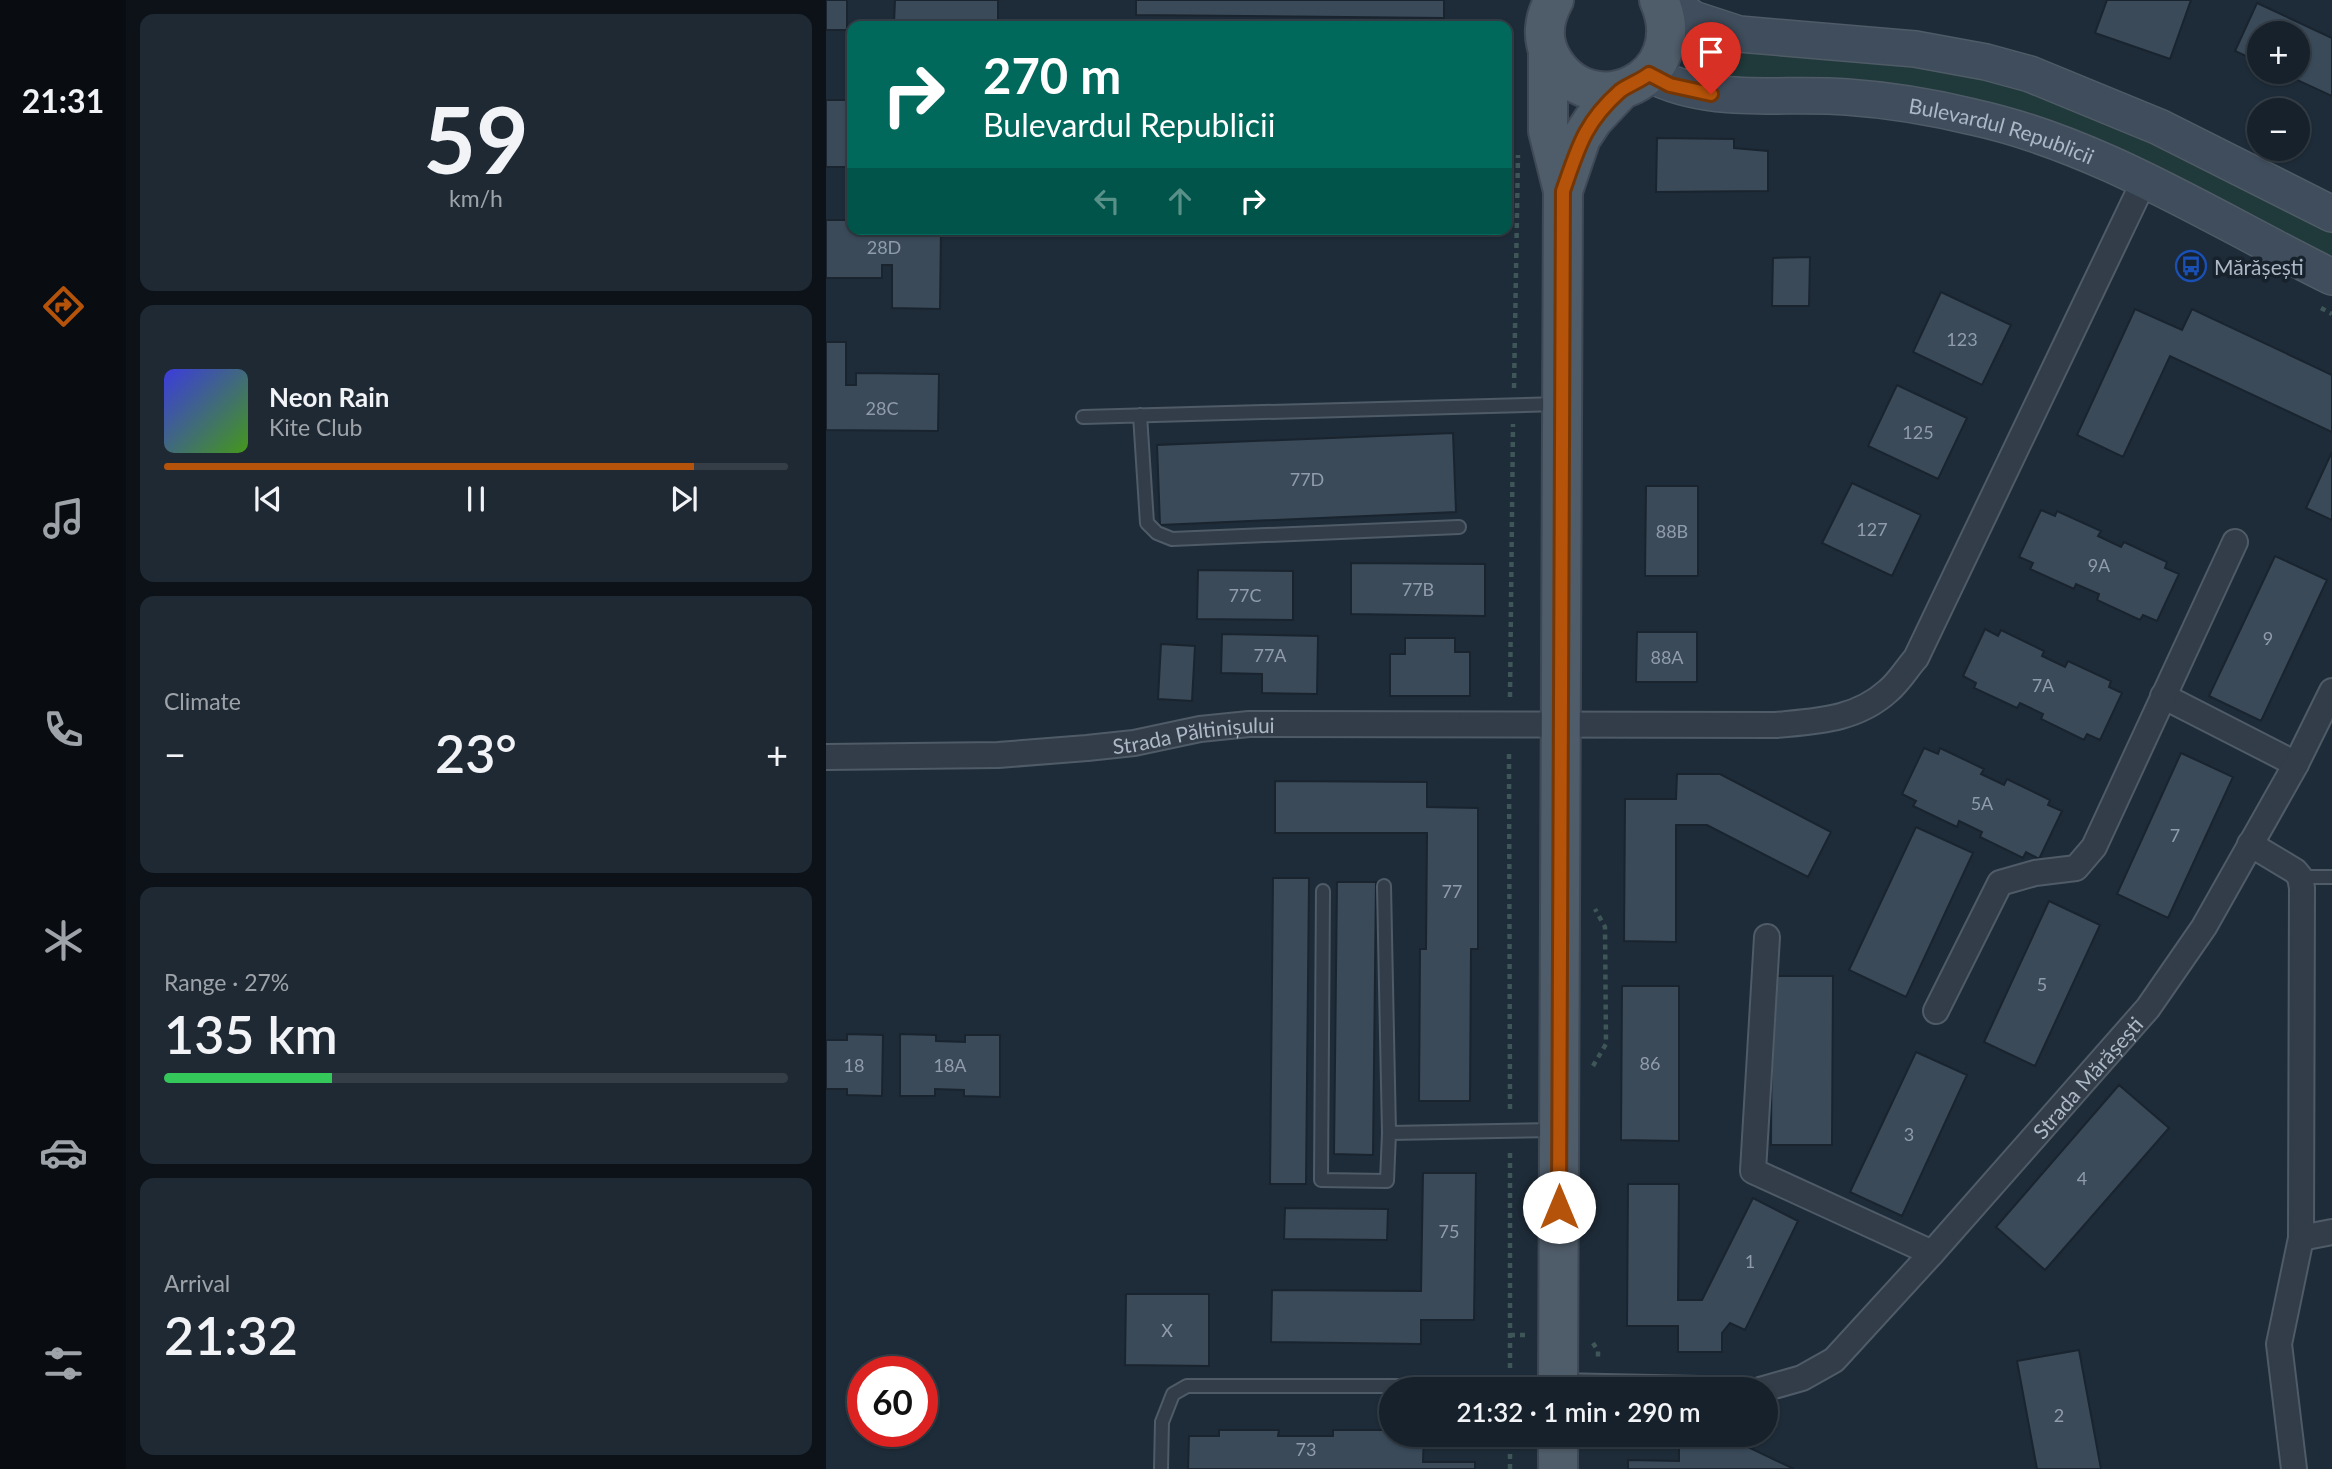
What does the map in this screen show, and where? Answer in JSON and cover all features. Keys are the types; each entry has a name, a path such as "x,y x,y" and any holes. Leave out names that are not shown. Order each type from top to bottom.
{"main road":[{"path":"1563,191 1581,138 1593,120 1658,62 1665,47 1667,31 1659,0"},
{"path":"1550,3 1545,27 1548,51 1548,131 1563,191 1558,1377"},
{"path":"1548,51 1557,67 1570,80 1587,89 1604,92 1636,82"},
{"path":"1558,1447 1558,1469"}],"street":[{"path":"1667,0 1693,19 1739,34 1915,49 1986,62 2030,74 2159,127 2332,214"},
{"name":"Bulevardul Republicii","path":"1636,82 1670,85 1711,94 1847,97 1913,104 2030,131 2083,150 2144,181 2326,292"},
{"name":"Strada Păltinișului","path":"826,757 998,755 1133,743 1199,729 1249,724 1776,725 1834,719 1859,711 1889,691 1916,657 2144,181"},
{"path":"1936,1011 2000,883 2035,873 2076,868 2094,847 2235,542"},
{"name":"Strada Mărășești","path":"1778,1384 1802,1377 1834,1360 2148,1008 2204,927 2296,764 2332,691"},
{"path":"2163,696 2296,764"},
{"path":"2250,844 2295,871 2300,877 2302,888 2301,1238 2279,1344 2294,1469"},
{"path":"1767,937 1753,1171 1932,1253"},
{"path":"2301,1238 2332,1232"}],"lane":[{"path":"1083,416 1562,404"},
{"path":"1140,415 1147,523 1157,533 1172,539 1459,527"},
{"path":"2300,877 2332,877"},
{"path":"1323,891 1321,1180 1387,1181 1389,1133 1384,886"},
{"path":"1389,1133 1559,1129"},
{"path":"1161,1469 1162,1422 1172,1394 1187,1386 1379,1387"}],"path":[{"path":"1510,697 1518,144"},
{"path":"2326,292 2332,314"},
{"path":"1509,754 1510,1361"},
{"path":"1510,1447 1510,1469"}],"green space":[{"path":"1692,47 1870,54 2056,93 2332,228 2332,262 2004,109 1949,93 1868,84 1716,81 1693,74 1688,61"}],"building":[{"path":"826,0 847,0 847,30 826,30"},
{"path":"895,0 998,0 998,21 894,21"},
{"path":"1136,0 1444,0 1444,18 1136,15"},
{"path":"2107,0 2191,0 2170,59 2095,33"},
{"path":"2257,3 2296,21 2249,21"},
{"path":"2247,25 2247,56 2235,51"},
{"path":"2310,28 2332,38 2332,96 2306,84 2310,84"},
{"path":"826,100 847,100 847,167 826,167"},
{"path":"1657,138 1734,139 1734,148 1768,151 1768,191 1656,192"},
{"path":"826,220 847,220 847,235 941,235 940,309 892,308 892,265 882,265 882,278 826,278"},
{"path":"1810,257 1809,306 1772,306 1773,258"},
{"path":"1941,292 2011,325 1982,385 1913,352"},
{"path":"2135,309 2182,330 2192,309 2332,375 2332,432 2170,356 2123,457 2077,435"},
{"path":"826,342 846,342 846,385 856,385 856,373 939,374 938,431 826,430"},
{"path":"1897,385 1967,418 1938,479 1868,446"},
{"path":"1453,433 1456,512 1160,525 1157,445"},
{"path":"2332,452 2332,520 2306,508"},
{"path":"1852,483 1921,515 1892,576 1822,543"},
{"path":"1646,486 1698,486 1698,576 1645,576"},
{"path":"2041,510 2055,516 2057,511 2101,531 2098,536 2121,547 2124,542 2167,562 2165,568 2179,574 2157,621 2143,615 2140,620 2097,600 2099,594 2076,584 2074,589 2030,569 2033,563 2019,557"},
{"path":"2275,556 2327,580 2261,721 2209,696"},
{"path":"1351,563 1485,564 1485,616 1351,614"},
{"path":"1198,570 1293,571 1293,620 1197,619"},
{"path":"1985,629 1998,636 2001,630 2044,651 2042,656 2065,667 2068,661 2111,681 2109,687 2122,693 2100,740 2087,734 2084,740 2041,719 2043,714 2020,703 2017,708 1974,688 1976,683 1963,676"},
{"path":"1637,632 1697,632 1697,682 1636,682"},
{"path":"1222,634 1318,636 1317,694 1262,693 1262,674 1221,673"},
{"path":"1405,638 1455,638 1455,652 1470,652 1470,696 1390,696 1390,654 1405,654"},
{"path":"1161,644 1195,646 1192,701 1158,699"},
{"path":"1924,748 1938,754 1940,748 1984,769 1981,774 2004,785 2007,779 2050,800 2048,805 2062,811 2039,859 2026,852 2023,858 1980,837 1982,832 1959,821 1957,827 1913,806 1916,801 1902,794"},
{"path":"2181,753 2233,777 2168,918 2117,894"},
{"path":"1677,774 1720,774 1831,832 1808,877 1707,825 1676,825 1676,942 1624,941 1625,799 1676,799"},
{"path":"1275,781 1427,782 1427,807 1478,808 1478,949 1471,949 1470,1101 1419,1101 1420,949 1426,949 1427,833 1275,833"},
{"path":"1916,827 1973,853 1906,997 1849,970"},
{"path":"1273,878 1309,878 1306,1184 1270,1184"},
{"path":"1337,882 1376,882 1373,1155 1334,1154"},
{"path":"2049,901 2100,925 2035,1066 1984,1042"},
{"path":"1772,976 1833,976 1832,1145 1771,1145"},
{"path":"1622,986 1679,986 1679,1141 1621,1140"},
{"path":"847,1034 883,1035 882,1096 847,1095 847,1089 826,1089 826,1040 847,1040"},
{"path":"900,1034 936,1035 936,1041 965,1042 965,1035 1000,1035 1000,1097 964,1096 964,1090 935,1089 935,1096 900,1096"},
{"path":"1916,1052 1967,1075 1902,1216 1850,1192"},
{"path":"2119,1085 2169,1128 2045,1270 1996,1227"},
{"path":"1423,1173 1476,1173 1474,1320 1421,1320 1421,1344 1271,1342 1272,1290 1421,1291"},
{"path":"1628,1184 1679,1184 1678,1300 1702,1300 1753,1198 1798,1221 1745,1330 1730,1323 1722,1333 1722,1352 1678,1352 1678,1326 1627,1326"},
{"path":"1285,1208 1388,1209 1387,1240 1284,1239"},
{"path":"1126,1294 1209,1294 1209,1366 1125,1365"},
{"path":"2079,1350 2101,1469 2037,1469 2017,1361"},
{"path":"1219,1430 1279,1430 1278,1436 1333,1436 1333,1430 1379,1430 1379,1447 1424,1447 1423,1462 1475,1462 1475,1469 1188,1469 1189,1436 1219,1436"},
{"path":"1679,1447 1748,1447 1794,1469 1628,1469 1628,1460 1679,1461"}],"place":[{"name":"Mărășești","path":"2191,266"}],"route":[{"path":"1559,1207 1563,191 1581,138 1593,120 1622,89 1649,74 1670,85 1711,94"}]}
